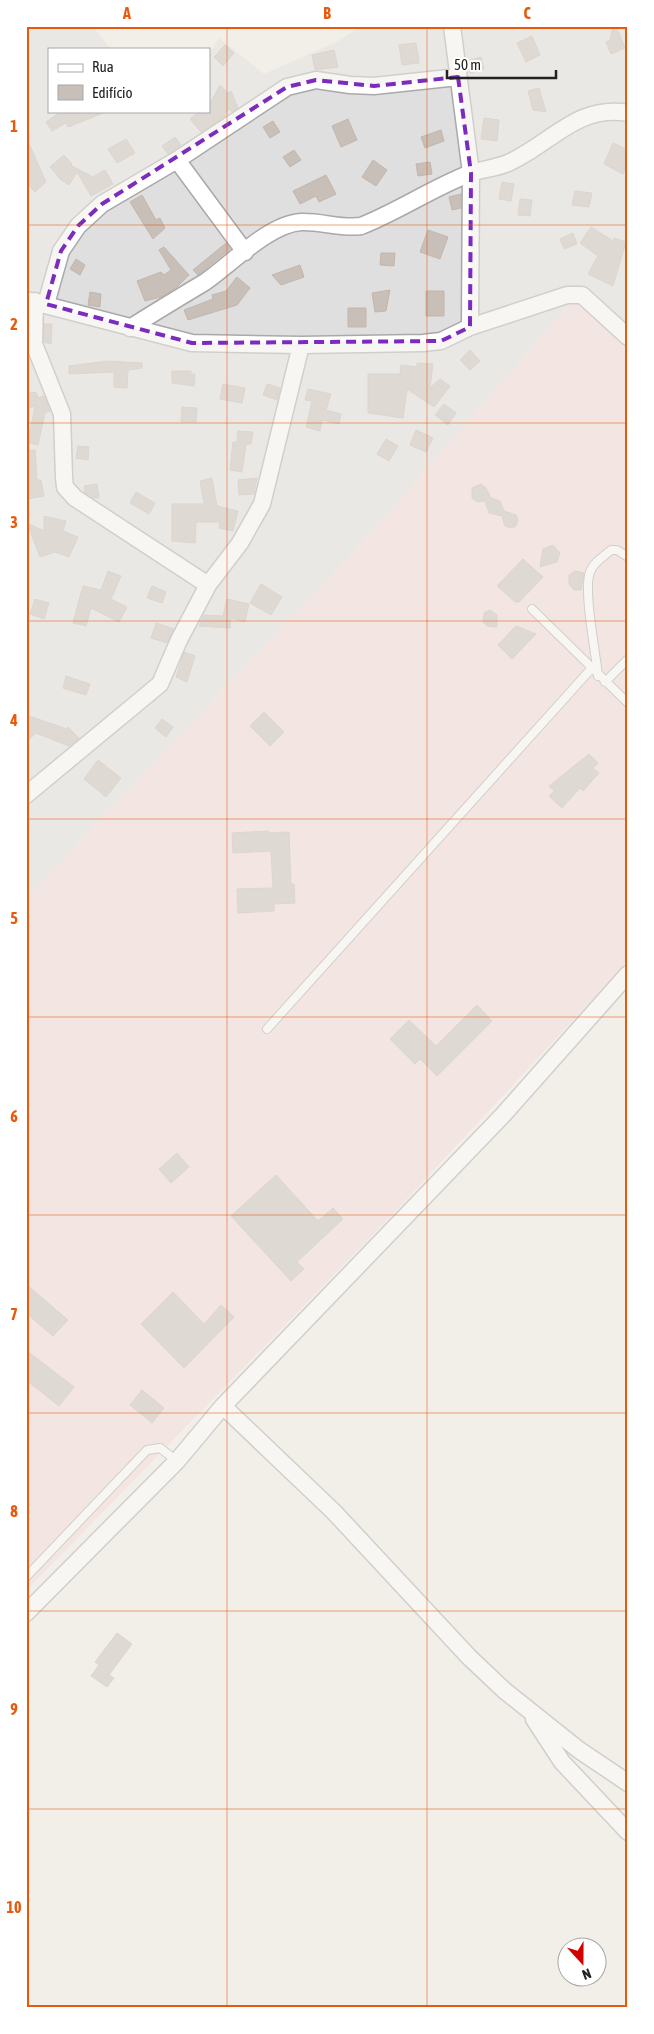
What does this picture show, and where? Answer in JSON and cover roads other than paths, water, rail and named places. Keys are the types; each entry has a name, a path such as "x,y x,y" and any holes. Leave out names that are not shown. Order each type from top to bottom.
{"street":[{"path":"452,26 471,173 470,327"},
{"path":"208,585 75,498 65,487 62,414 34,344 36,301 61,251 78,226 102,204 177,160 287,87 316,80 374,86 458,77"},
{"path":"130,328 205,281 270,234 301,222 350,228 361,226 471,173 506,164 526,154 577,120 595,113 612,110 628,113"},
{"path":"177,160 245,252"},
{"path":"36,301 130,328 192,343 301,345 441,341 470,327 567,294 577,293 582,295 628,337"},
{"path":"26,795 160,684 179,640 208,585 248,531 262,504 301,345"},
{"path":"26,1613 177,1461 223,1406 503,1115 628,974"},
{"path":"223,1406 334,1512 469,1656 531,1712 579,1750 628,1784"},
{"path":"531,1712 548,1743 562,1762 628,1832"}],"lane":[{"path":"598,676 588,591 589,573 592,567 611,550 617,550 628,557"},
{"path":"532,609 598,676 628,703"},
{"path":"605,682 628,659"},
{"path":"267,1028 592,669"},
{"path":"26,1577 147,1450 160,1448 177,1461"}]}
